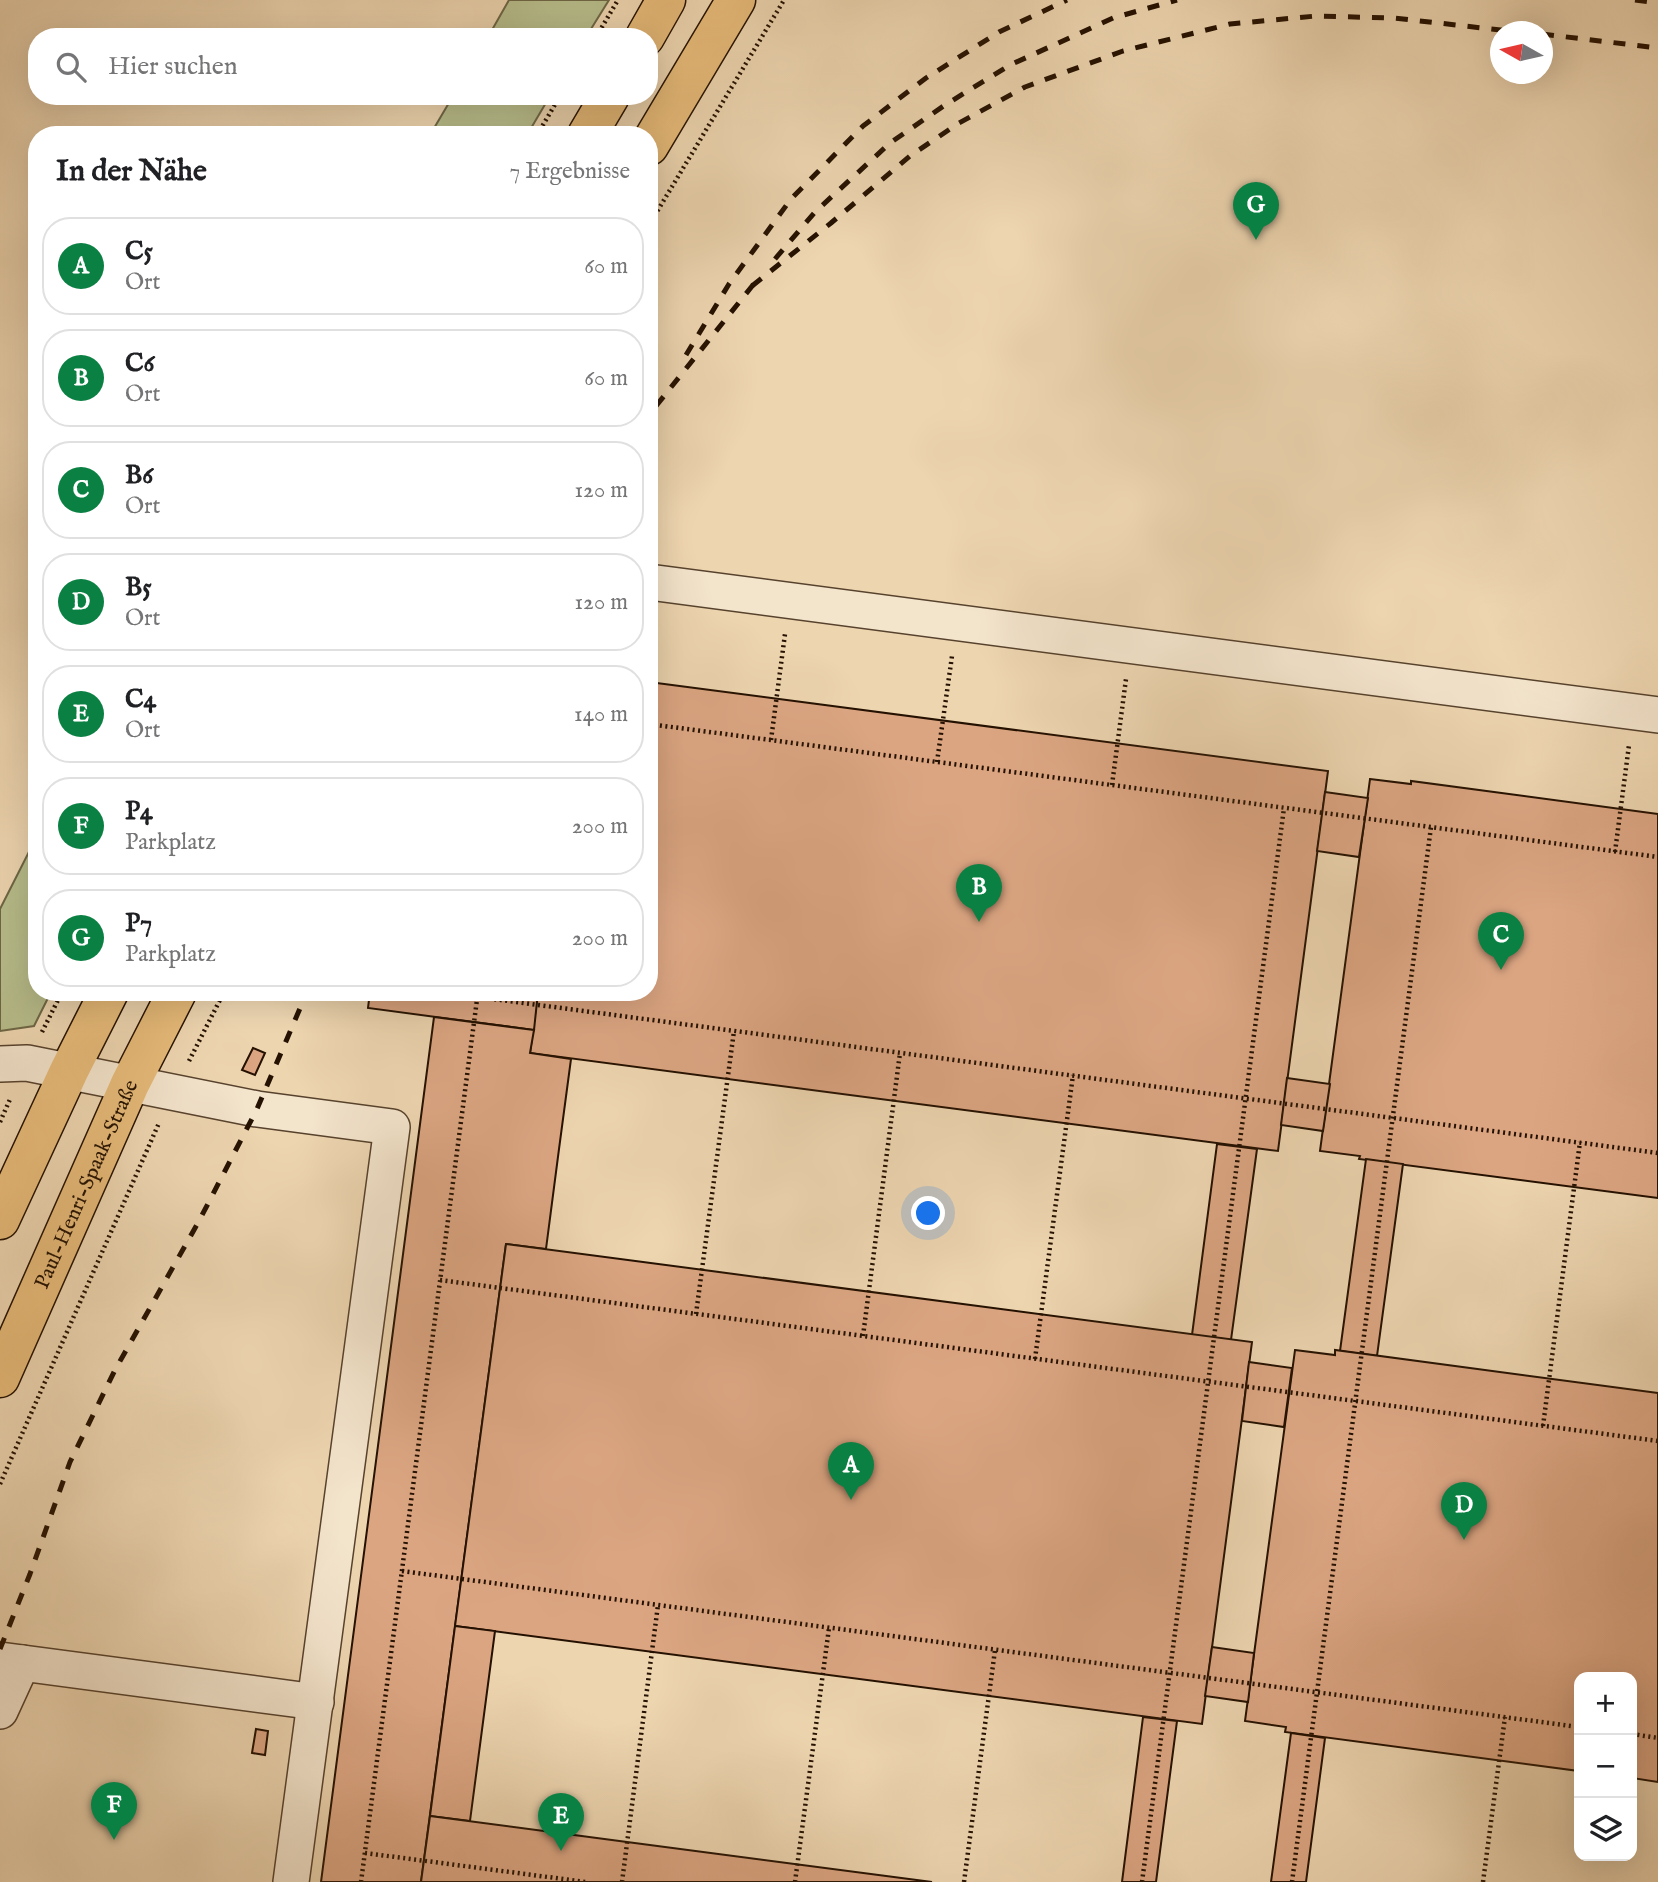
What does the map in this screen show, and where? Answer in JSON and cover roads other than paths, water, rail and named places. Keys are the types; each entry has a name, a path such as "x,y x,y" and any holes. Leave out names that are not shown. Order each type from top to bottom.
{"main road":[{"path":"650,28 666,0"},
{"path":"658,131 736,0"},
{"path":"592,126 605,105"},
{"path":"0,1220 104,1001"},
{"name":"Paul-Henri-Spaak-Straße","path":"0,1378 130,1084 172,1001"}],"lane":[{"path":"658,583 1646,714"},
{"path":"0,1064 27,1063 257,1109 392,1127 291,1882"},
{"path":"0,1711 11,1662 316,1702"}],"railway":[{"path":"686,355 729,284 791,199 863,126 926,78 999,32 1067,0"},
{"path":"775,259 815,212 890,143 945,105 1010,65 1113,18 1177,0"},
{"path":"1635,0 1658,3"},
{"path":"752,286 910,156 959,123 1025,87 1123,51 1230,24 1316,16 1394,18 1490,29"},
{"path":"1553,35 1658,48"},
{"path":"658,404 757,280"},
{"path":"0,1649 70,1462 115,1370 199,1221 257,1109 303,1001"}],"place":[{"name":"P7","path":"1256,240"},
{"name":"C6","path":"979,922"},
{"name":"B6","path":"1501,970"},
{"name":"C5","path":"851,1500"},
{"name":"B5","path":"1464,1540"},
{"name":"P4","path":"114,1840"},
{"name":"C4","path":"561,1851"}]}
